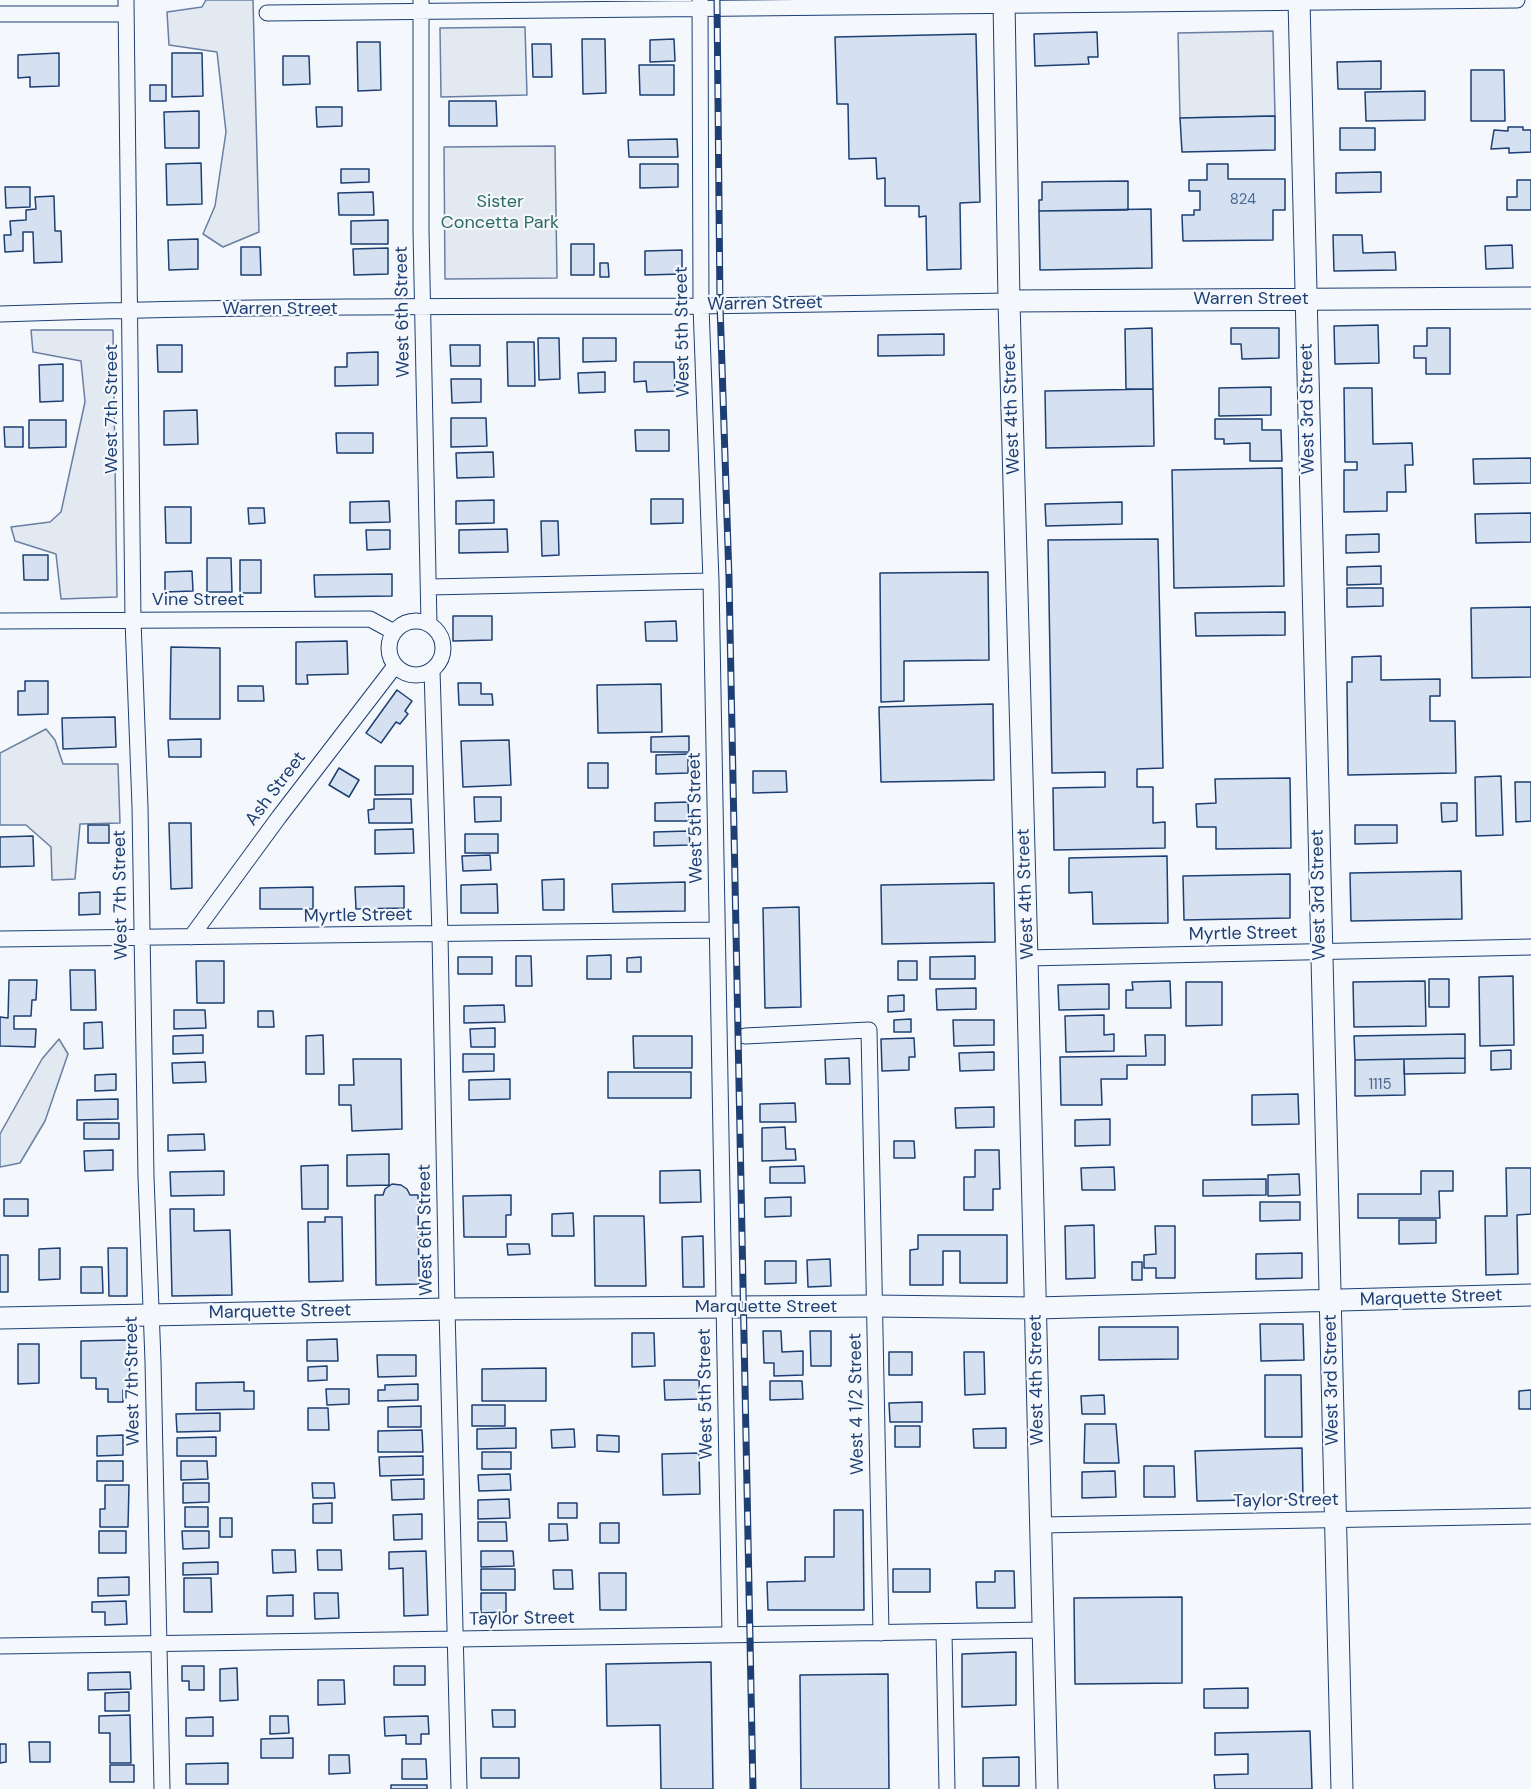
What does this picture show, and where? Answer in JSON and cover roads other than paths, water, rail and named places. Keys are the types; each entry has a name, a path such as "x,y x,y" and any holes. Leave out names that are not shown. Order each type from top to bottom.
{"street":[{"path":"267,13 421,6 1517,0"},
{"name":"West 3rd Street","path":"1299,1 1342,1789"},
{"name":"West 4th Street","path":"1004,3 1009,301 1047,1789"},
{"name":"West 5th Street","path":"700,5 701,306 711,581 730,1635"},
{"name":"West 6th Street","path":"421,6 423,308 429,624"},
{"path":"0,14 126,7"},
{"name":"West 7th Street","path":"126,7 133,620 140,795 146,1177 162,1789"},
{"name":"Warren Street","path":"0,314 131,310 566,305 701,306 1009,301 1531,298"},
{"path":"429,587 711,581"},
{"name":"Vine Street","path":"0,621 370,619 393,632"},
{"path":"417,620 429,624 439,633 443,641 441,659 432,670 420,675 402,672 395,666 388,649 393,632 408,621 417,620"},
{"name":"Ash Street","path":"191,938 279,817 395,666"},
{"name":"West 6th Street","path":"432,670 459,1789"},
{"name":"Myrtle Street","path":"0,939 717,930"},
{"name":"Myrtle Street","path":"1027,958 1531,947"},
{"name":"West 4 1/2 Street","path":"745,1036 869,1030 881,1633"},
{"name":"Marquette Street","path":"0,1318 447,1309 874,1306 1036,1308 1531,1296"},
{"name":"Taylor Street","path":"1041,1525 1531,1516"},
{"name":"Taylor Street","path":"0,1646 1044,1630"},
{"path":"945,1632 947,1789"}],"railway":[{"path":"717,0 720,305 729,578 753,1789"}],"park label":[{"name":"Sister Concetta Park","path":"500,212"}]}
